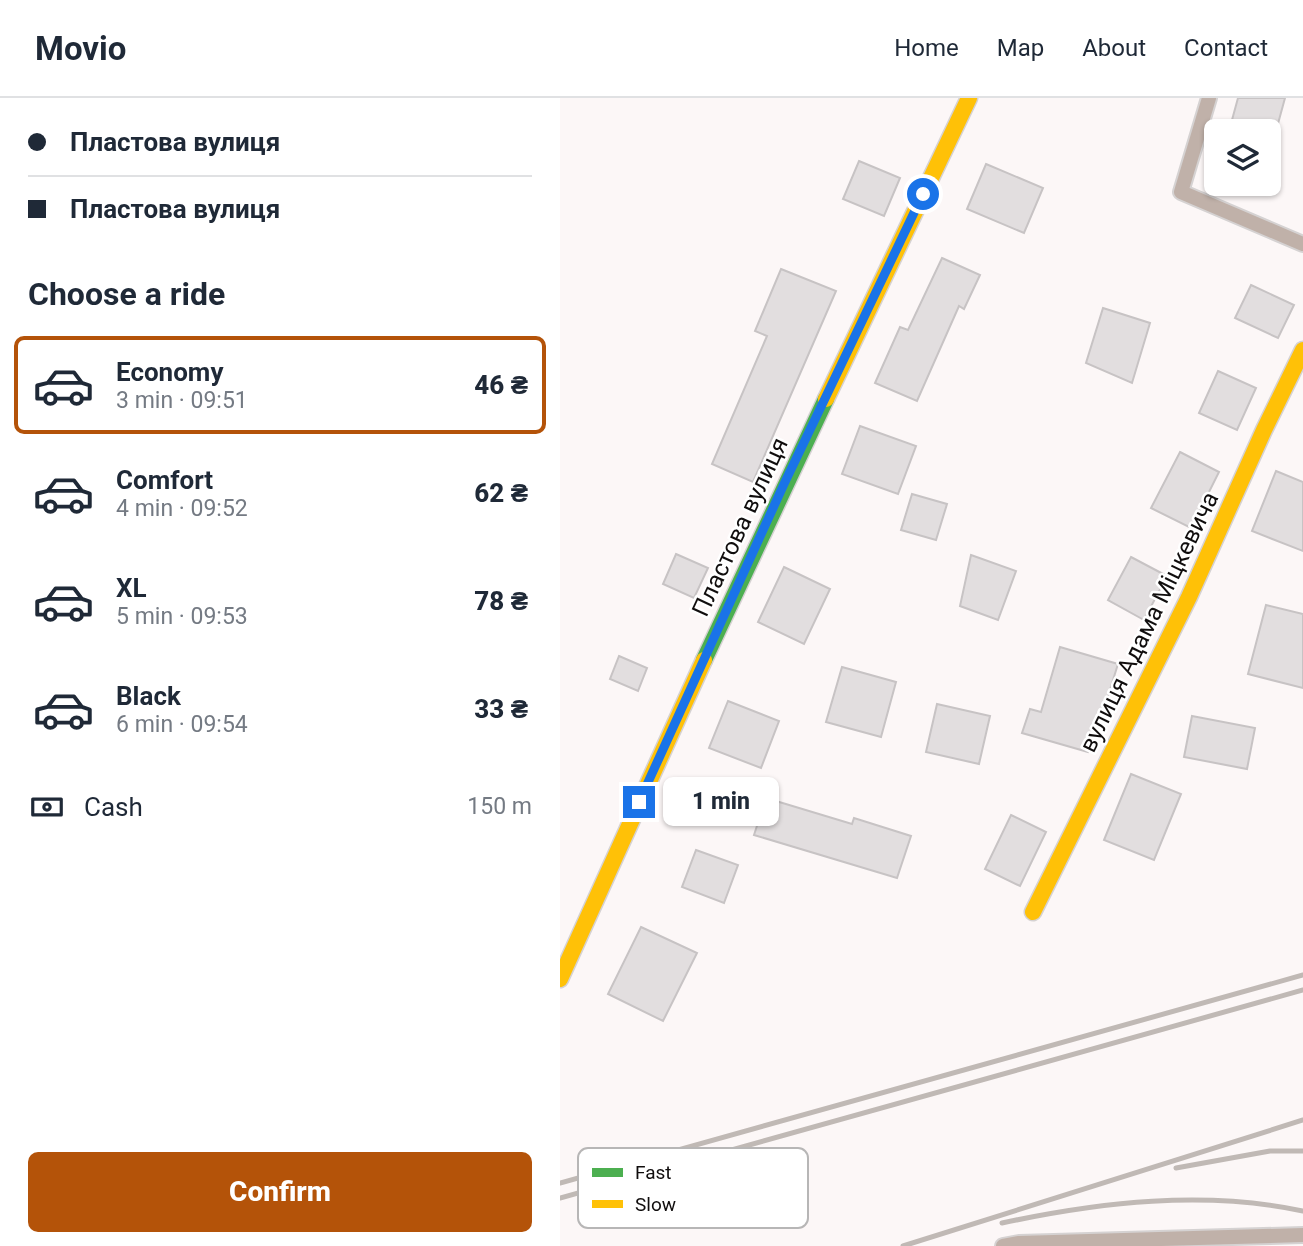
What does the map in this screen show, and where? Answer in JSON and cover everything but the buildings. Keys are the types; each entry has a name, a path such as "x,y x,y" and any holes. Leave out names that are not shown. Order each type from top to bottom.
{"street":[{"name":"Пластова вулиця","path":"560,979 661,751 779,496 969,98"},
{"name":"вулиця Адама Міцкевича","path":"1032,912 1189,597 1303,350"}],"lane":[{"path":"1209,98 1181,192 1303,244"},
{"path":"1003,1246 1019,1243 1303,1236"}],"railway":[{"path":"685,1148 1303,975"},
{"path":"739,1148 1303,990"},
{"path":"903,1246 1303,1120"},
{"path":"1176,1168 1270,1151 1303,1151"},
{"path":"560,1183 578,1178"},
{"path":"560,1198 578,1193"},
{"path":"1002,1223 1076,1209 1152,1201 1228,1201 1303,1211"}],"traffic: fast":[{"path":"704,660 826,399"}],"traffic: slow":[{"path":"826,399 969,98"},
{"path":"1033,912 1189,597 1303,350"},
{"path":"560,979 704,660"}],"route":[{"path":"639,802 784,484 923,194"}]}
